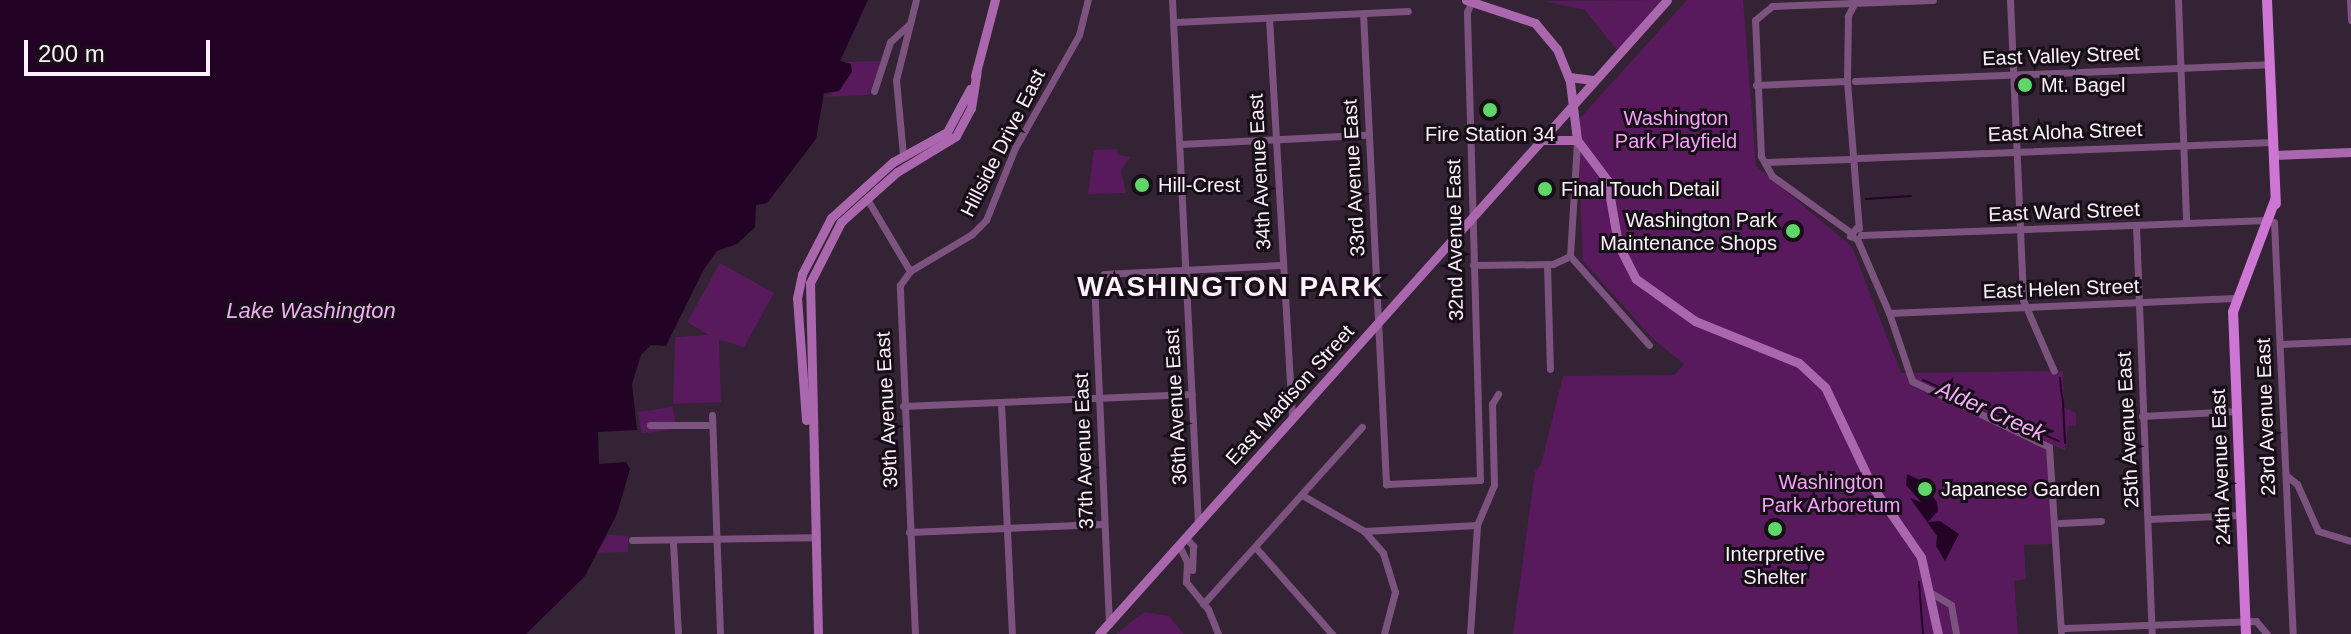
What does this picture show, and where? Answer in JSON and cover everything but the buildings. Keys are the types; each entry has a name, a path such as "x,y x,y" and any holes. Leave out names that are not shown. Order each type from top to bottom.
{"main road":[{"path":"806,392 810,283 836,228 897,172 938,152 956,136 971,108 995,0"},
{"name":"East Madison Street","path":"1099,634 1667,0"},
{"name":"23rd Avenue East","path":"2267,0 2275,200 2271,221"},
{"path":"1469,1 1535,23 1557,49 1569,77 1577,140 1607,180 1618,244 1640,284 1702,325 1799,363 1825,387 1872,486 1921,557 1933,594 1938,634"},
{"path":"818,634 809,435 797,298 802,274 831,218 903,155 947,132 977,72"},
{"path":"1569,77 1595,80"},
{"path":"1544,140 1577,140"},
{"path":"2273,155 2351,152"},
{"path":"2235,298 2271,221"},
{"name":"24th Avenue East","path":"2235,298 2246,634"}],"street":[{"path":"903,155 896,80 916,0"},
{"name":"Hillside Drive East","path":"910,271 972,234 986,220 1015,148 1079,35 1088,0"},
{"name":"36th Avenue East","path":"1172,0 1198,524"},
{"path":"1856,234 1772,176 1758,147 1753,27 1764,9 1782,3 1933,0"},
{"path":"2010,0 2015,152 2026,306 2054,371"},
{"path":"2178,0 2186,223"},
{"path":"2350,0 2351,20"},
{"name":"32nd Avenue East","path":"1386,484 1480,480 1469,1"},
{"path":"1856,2 1848,16 1856,234 1912,381 2049,447 2058,524 2062,629 2245,621 2261,624 2267,634"},
{"path":"1175,22 1408,11"},
{"name":"33rd Avenue East","path":"1363,13 1386,484"},
{"name":"34th Avenue East","path":"1269,18 1292,420"},
{"path":"874,91 890,42 910,22"},
{"name":"East Valley Street","path":"1756,85 2270,64"},
{"path":"1180,144 1367,135"},
{"path":"1570,256 1575,242 1577,140"},
{"name":"East Aloha Street","path":"1767,162 2273,142"},
{"path":"867,199 910,271"},
{"name":"East Ward Street","path":"1856,234 2271,221"},
{"name":"23rd Avenue East","path":"2271,221 2282,344 2293,634"},
{"name":"25th Avenue East","path":"2136,225 2152,634"},
{"path":"1473,265 1547,264 1570,256"},
{"path":"1570,256 1649,345"},
{"path":"1547,264 1550,369"},
{"path":"1186,270 1281,265"},
{"name":"37th Avenue East","path":"1109,624 1102,524 1097,278 1186,270"},
{"name":"39th Avenue East","path":"910,271 898,299 915,634"},
{"name":"East Helen Street","path":"1888,314 2235,298"},
{"path":"2282,344 2351,341"},
{"path":"903,406 1192,394"},
{"path":"1470,634 1477,525 1494,485 1492,404 1498,394"},
{"path":"1001,403 1012,634"},
{"path":"2142,416 2237,411"},
{"path":"712,415 720,634"},
{"path":"650,425 712,425"},
{"path":"1203,604 1362,427"},
{"path":"2287,476 2297,484 2318,531 2351,541"},
{"path":"1302,495 1364,531 1383,553 1394,579 1394,604 1384,634"},
{"path":"2148,519 2241,515"},
{"path":"2058,524 2101,521"},
{"path":"909,532 1102,524"},
{"path":"1364,531 1477,525"},
{"path":"632,540 673,542 813,537"},
{"path":"673,542 678,634"},
{"path":"1182,542 1193,549 1189,588 1203,604 1218,634"},
{"path":"1256,548 1332,634"},
{"path":"1933,594 1951,605 1956,634"}],"green space":[{"name":"Washington Park Arboretum","path":"1687,0 1743,0 1756,166 1852,247 1901,373 2063,371 2064,407 2076,413 2076,426 2068,426 2065,450 2049,444 2053,544 2024,545 2026,579 2014,581 2018,634 1513,634 1535,471 1541,465 1563,376 1674,375 1684,364 1653,339 1583,261 1578,146 1580,118"},
{"path":"1544,1 1661,1 1617,50 1585,10"},
{"path":"881,61 869,95 823,97 839,90 840,62"},
{"path":"1117,149 1118,155 1130,157 1121,171 1126,193 1088,194 1094,150"},
{"path":"720,263 774,293 744,347 719,340 721,402 673,404 675,337 709,335 687,322"},
{"path":"673,407 676,429 641,434 638,412"},
{"path":"608,535 628,536 628,552 597,553"},
{"path":"1144,612 1169,616 1184,634 1116,634"}],"water":[{"name":"Lake Washington","path":"0,0 868,0 840,61 851,64 852,72 839,91 824,93 816,139 767,203 756,205 755,227 737,244 717,251 704,269 666,346 651,345 641,355 632,384 637,430 598,432 599,464 626,462 630,469 617,514 585,576 526,634 0,634"},
{"path":"1907,474 1922,481 1937,502 1938,511 1928,522 1940,521 1959,534 1945,561 1936,546 1937,536 1910,498 1921,502 1906,485"}],"waterway":[{"path":"1866,199 1911,196"},
{"name":"Alder Creek","path":"2060,378 2061,387"},
{"name":"Alder Creek","path":"1923,380 2059,441"},
{"name":"Alder Creek","path":"2061,389 2063,401"},
{"name":"Alder Creek","path":"2063,402 2065,443"},
{"path":"1919,582 1923,634"}],"place":[{"name":"Mt. Bagel","path":"2025,85"},
{"name":"Fire Station 34","path":"1490,110"},
{"name":"Hill-Crest","path":"1142,185"},
{"name":"Final Touch Detail","path":"1545,189"},
{"name":"Washington Park Maintenance Shops","path":"1793,231"},
{"name":"Japanese Garden","path":"1925,489"},
{"name":"Interpretive Shelter","path":"1775,529"}],"district":[{"name":"WASHINGTON PARK","path":"1231,287"}],"park label":[{"name":"Washington Park Playfield","path":"1676,130"}]}
